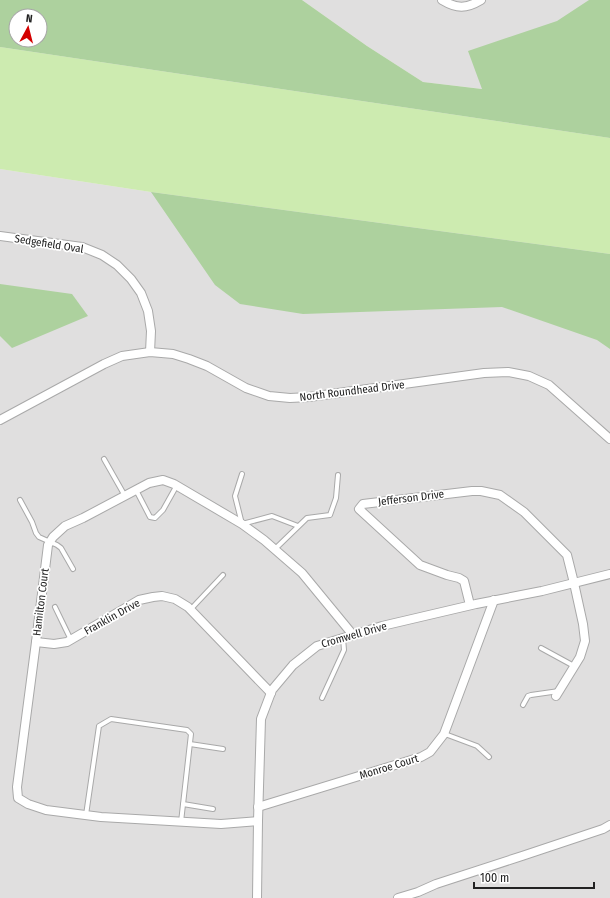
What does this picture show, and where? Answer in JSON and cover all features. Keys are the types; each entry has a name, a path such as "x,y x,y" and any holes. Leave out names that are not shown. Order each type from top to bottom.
{"street":[{"path":"442,0 451,5 462,7 474,4 481,0"},
{"name":"Sedgefield Oval","path":"0,236 82,247 102,255 117,265 131,279 141,293 148,311 151,331 150,352"},
{"name":"North Roundhead Drive","path":"0,420 110,361 122,356 150,352 173,354 207,366 246,388 269,396 290,398 309,397 484,373 508,372 529,376 549,385 610,439"},
{"path":"50,542 53,537 65,526 149,483 163,480 177,485 242,524 275,549 302,573 353,635"},
{"name":"Jefferson Drive","path":"470,605 464,581 420,565 359,509 363,504 472,491 481,491 500,495 524,512 567,555 574,583"},
{"name":"Hamilton Court","path":"50,542 48,544 17,786 18,798 28,804 46,810 101,817 221,824 258,821"},
{"name":"Cromwell Drive","path":"257,898 261,719 272,690 293,665 317,646 382,626 470,605 542,592 610,574"},
{"path":"557,694 580,657 585,641 583,624 574,583"},
{"name":"Franklin Drive","path":"36,642 54,644 67,642 139,600 162,596 175,598 191,609 271,693"},
{"name":"Monroe Court","path":"258,807 421,757 430,752 444,734 494,600"},
{"path":"398,898 419,895 436,884 602,829 610,825"}],"lane":[{"path":"104,459 125,496"},
{"path":"242,474 236,496 242,524 272,516 298,526"},
{"path":"275,549 307,518 330,516 336,498 338,475"},
{"path":"136,490 150,517 155,518 163,510 177,485"},
{"path":"20,500 39,537 61,548 72,569"},
{"path":"191,609 223,575"},
{"path":"55,607 71,640"},
{"path":"322,698 344,650 343,638"},
{"path":"541,648 574,666"},
{"path":"523,705 528,696 531,695 557,694"},
{"path":"86,815 99,726 111,719 187,730 191,734 181,822"},
{"path":"444,734 477,746 489,757"},
{"path":"190,744 223,749"},
{"path":"183,804 213,809"}],"shaded area":[{"path":"302,0 610,0 483,89 423,82 367,46"},
{"path":"0,169 151,192 610,254 610,898 0,898"}],"green space":[{"path":"0,0 302,0 367,46 423,82 482,89 468,51 557,21 589,0 610,0 610,138 0,47"},
{"path":"0,47 610,138 610,254 151,192 0,169"},
{"path":"151,192 610,254 610,349 597,340 502,307 303,314 240,304 215,285"},
{"path":"0,284 72,294 88,316 12,348 0,336"}]}
